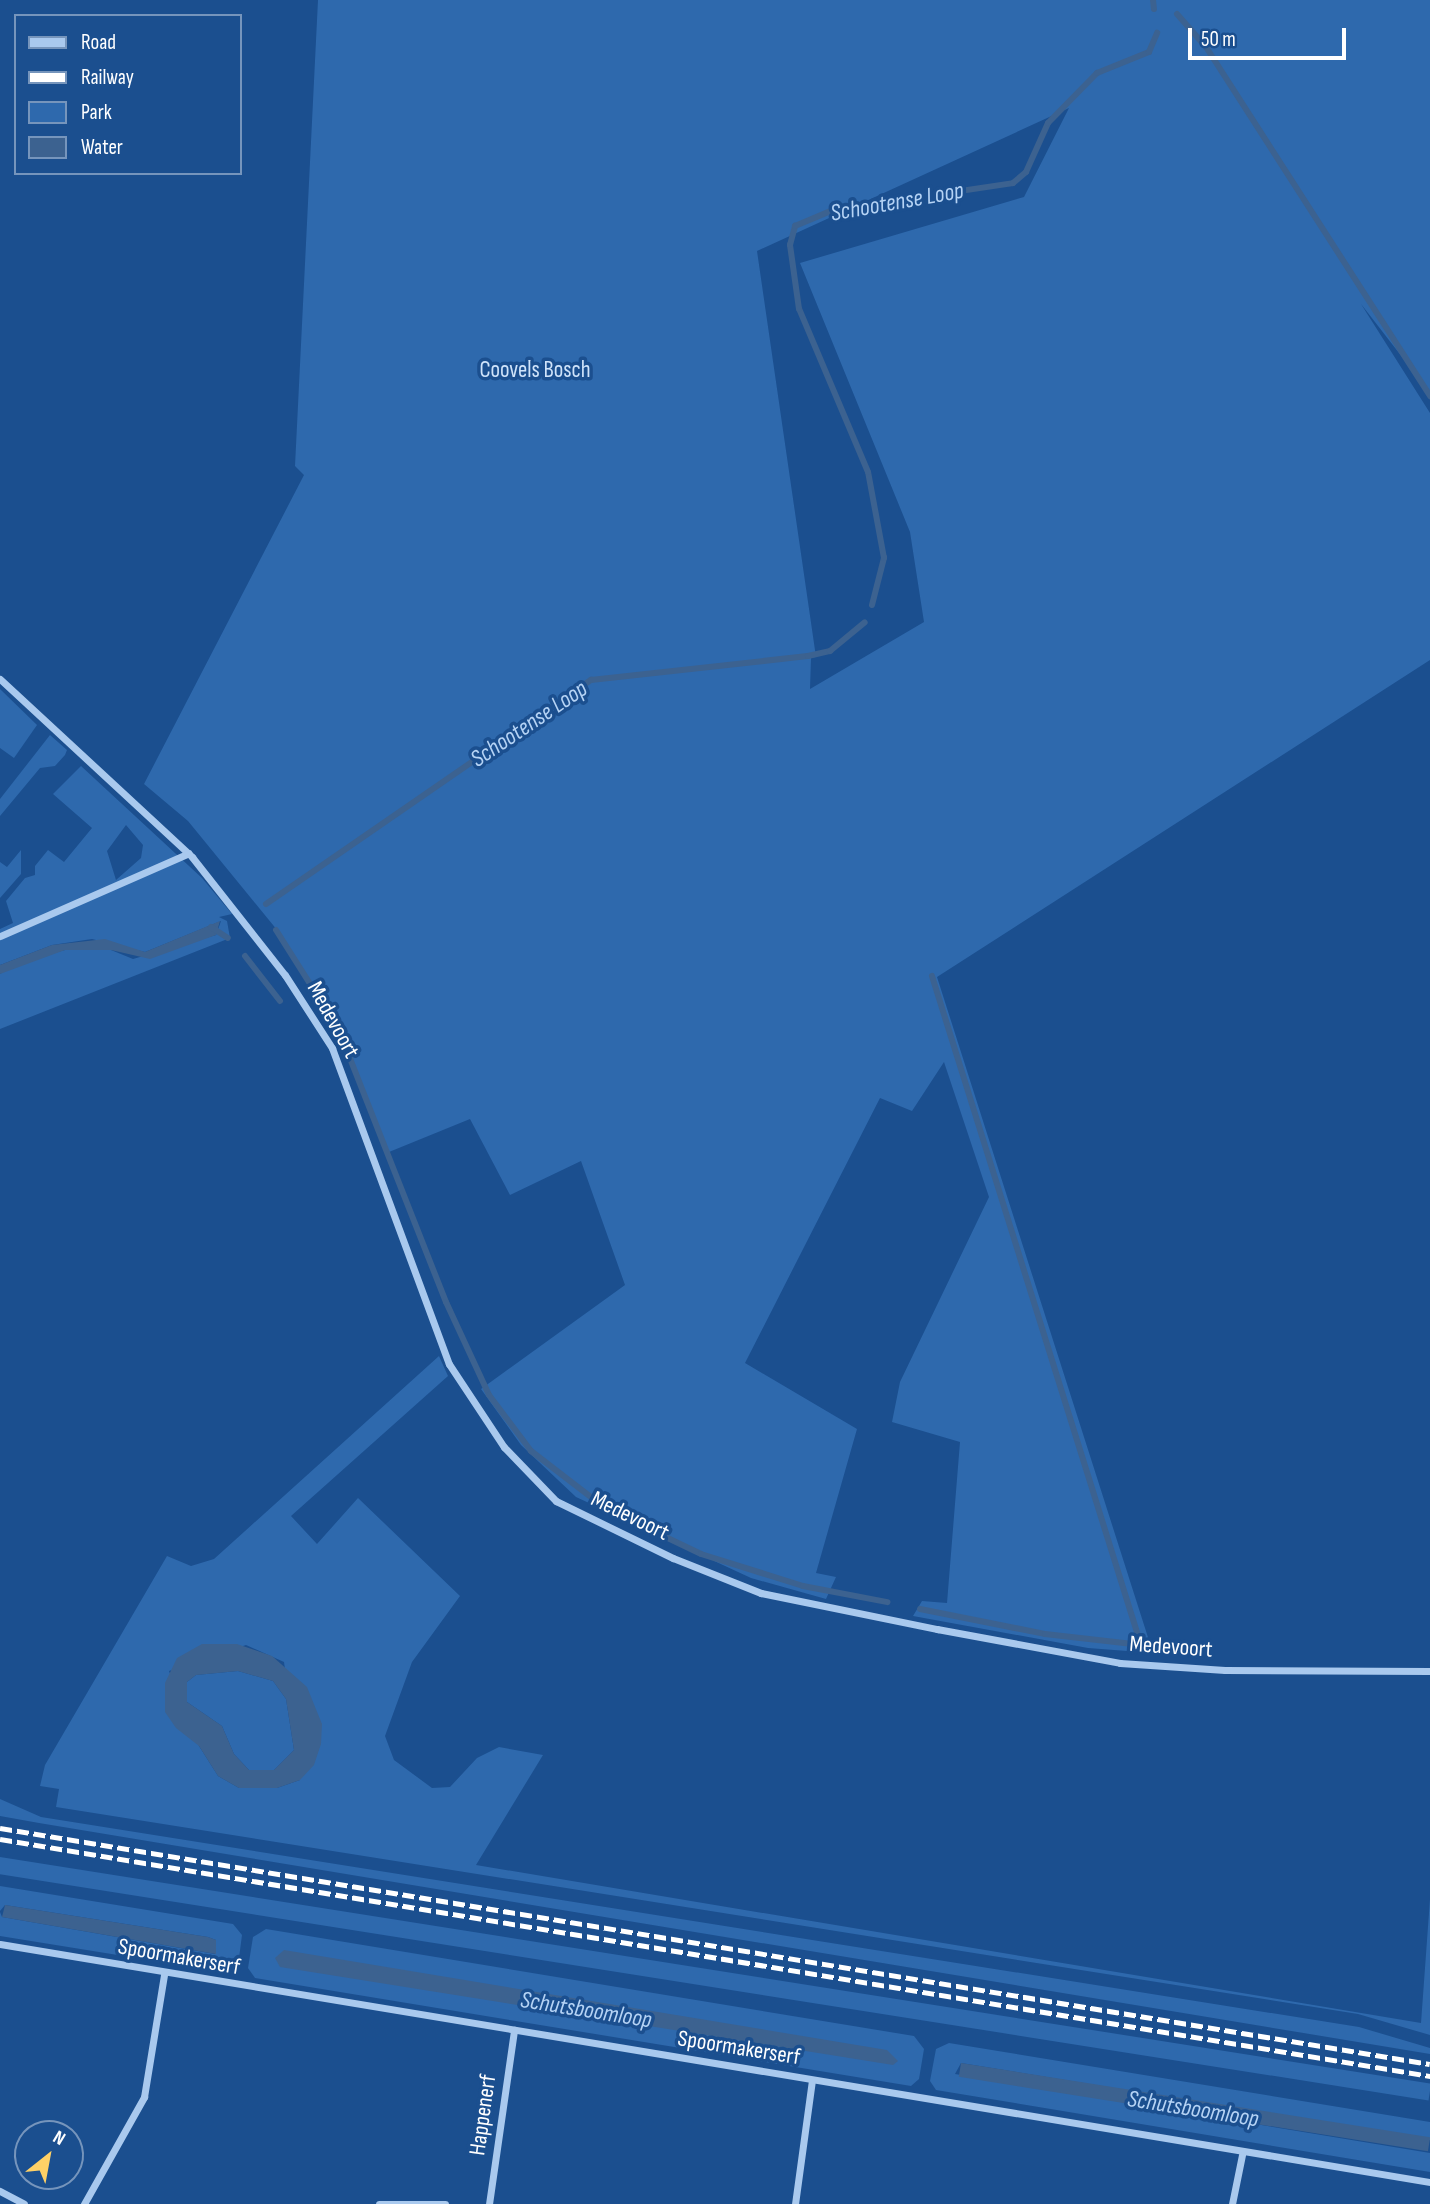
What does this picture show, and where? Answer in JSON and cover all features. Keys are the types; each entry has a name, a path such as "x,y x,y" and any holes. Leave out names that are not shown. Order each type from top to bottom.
{"street":[{"name":"Medevoort","path":"0,679 189,853 251,926 332,1048 449,1364 505,1447 556,1501 673,1558 761,1592 937,1629 1120,1663 1225,1670 1430,1671"},
{"path":"0,936 189,853"},
{"name":"Spoormakerserf","path":"0,1944 164,1975 812,2080 1242,2155 1430,2182"},
{"path":"84,2204 144,2097 164,1975"},
{"name":"Happenerf","path":"489,2204 514,2031"},
{"path":"794,2204 812,2080"},
{"path":"1232,2204 1242,2155"},
{"path":"0,2191 24,2204"},
{"path":"382,2204 445,2204"}],"green space":[{"name":"Coovels Bosch","path":"318,0 1430,0 1430,393 1361,304 1430,413 1430,660 937,977 1153,1653 1088,1648 913,1616 922,1601 947,1603 960,1442 892,1422 900,1382 989,1197 944,1062 912,1111 880,1098 745,1363 857,1429 816,1573 836,1577 826,1599 751,1578 576,1497 521,1445 481,1389 625,1285 581,1161 510,1195 470,1119 389,1152 325,1007 282,936 188,821 144,784 304,475 295,466","holes":["1069,108 1024,197 800,263 910,532 924,622 810,689 811,658 816,657 757,251"]},
{"path":"0,689 37,725 14,758 0,748"},
{"path":"50,735 67,750 65,755 55,766 40,768 0,816 0,799"},
{"path":"81,766 202,878 232,914 219,917 227,921 230,938 0,1029 0,974 18,963 65,950 111,950 133,959 216,935 221,921 145,952 92,939 52,945 0,965 0,929 13,923 6,901 25,878 35,875 35,866 48,850 64,862 92,828 53,794","holes":["126,825 143,845 141,858 116,880 107,851"]},
{"path":"21,850 21,874 0,898 0,862 7,867"},
{"path":"439,1356 448,1376 291,1516 317,1544 358,1498 460,1596 412,1662 385,1736 394,1760 432,1788 450,1787 477,1758 499,1747 543,1755 476,1865 1421,2023 1430,1899 1430,2035 1358,2014 56,1807 59,1789 40,1786 45,1765 167,1556 191,1566 214,1559","holes":["246,1645 284,1662 300,1780 277,1788 239,1788 218,1776 199,1746 169,1671"]},
{"path":"238,1671 273,1681 286,1699 294,1750 274,1770 249,1770 234,1754 222,1726 187,1702 187,1682 196,1675"},
{"path":"0,1799 41,1817 1359,2027 1430,2048 1430,2054 39,1823 0,1816"},
{"path":"0,1857 1430,2083 1429,2100 0,1874"},
{"path":"0,1886 233,1924 242,1935 238,1966 229,1973 0,1936 0,1912 2,1917 215,1954 216,1940 5,1905 0,1911"},
{"path":"266,1929 914,2036 924,2049 919,2079 911,2086 255,1978 248,1968 253,1937"},
{"path":"949,2043 1430,2122 1430,2140 961,2063 955,2074 1430,2153 1430,2172 936,2090 930,2081 936,2049"}],"water":[{"path":"220,921 216,935 150,959 111,950 65,950 0,974 0,965 52,945 105,939 145,952"},
{"path":"202,1644 237,1644 272,1656 307,1687 322,1724 321,1744 314,1765 300,1780 277,1788 239,1788 218,1776 199,1746 176,1728 165,1712 165,1683 177,1658","holes":["238,1671 273,1681 286,1699 294,1750 274,1770 249,1770 234,1754 222,1726 187,1702 187,1682 196,1675"]},
{"path":"5,1905 208,1937 216,1940 216,1954 2,1917"},
{"name":"Schutsboomloop","path":"284,1950 887,2050 898,2061 893,2065 280,1967 275,1958"},
{"name":"Schutsboomloop","path":"961,2063 1430,2137 1428,2151 959,2077"}],"waterway":[{"name":"Schootense Loop","path":"1153,0 1154,9"},
{"path":"1177,14 1206,47 1430,396"},
{"name":"Schootense Loop","path":"872,605 884,558 868,472 799,309 790,245 795,226 833,210 1013,183 1026,172 1048,123 1097,73 1149,52 1157,33"},
{"name":"Schootense Loop","path":"266,904 591,680 808,656 830,651 865,622"},
{"path":"211,927 228,938"},
{"path":"276,930 338,1028 446,1302 489,1395 531,1451 605,1508 701,1554 803,1586 887,1602"},
{"path":"245,956 280,1001"},
{"path":"920,1609 1045,1634 1141,1645 932,976"}],"railway":[{"path":"0,1828 1430,2064"},
{"path":"0,1839 1430,2076"}]}
